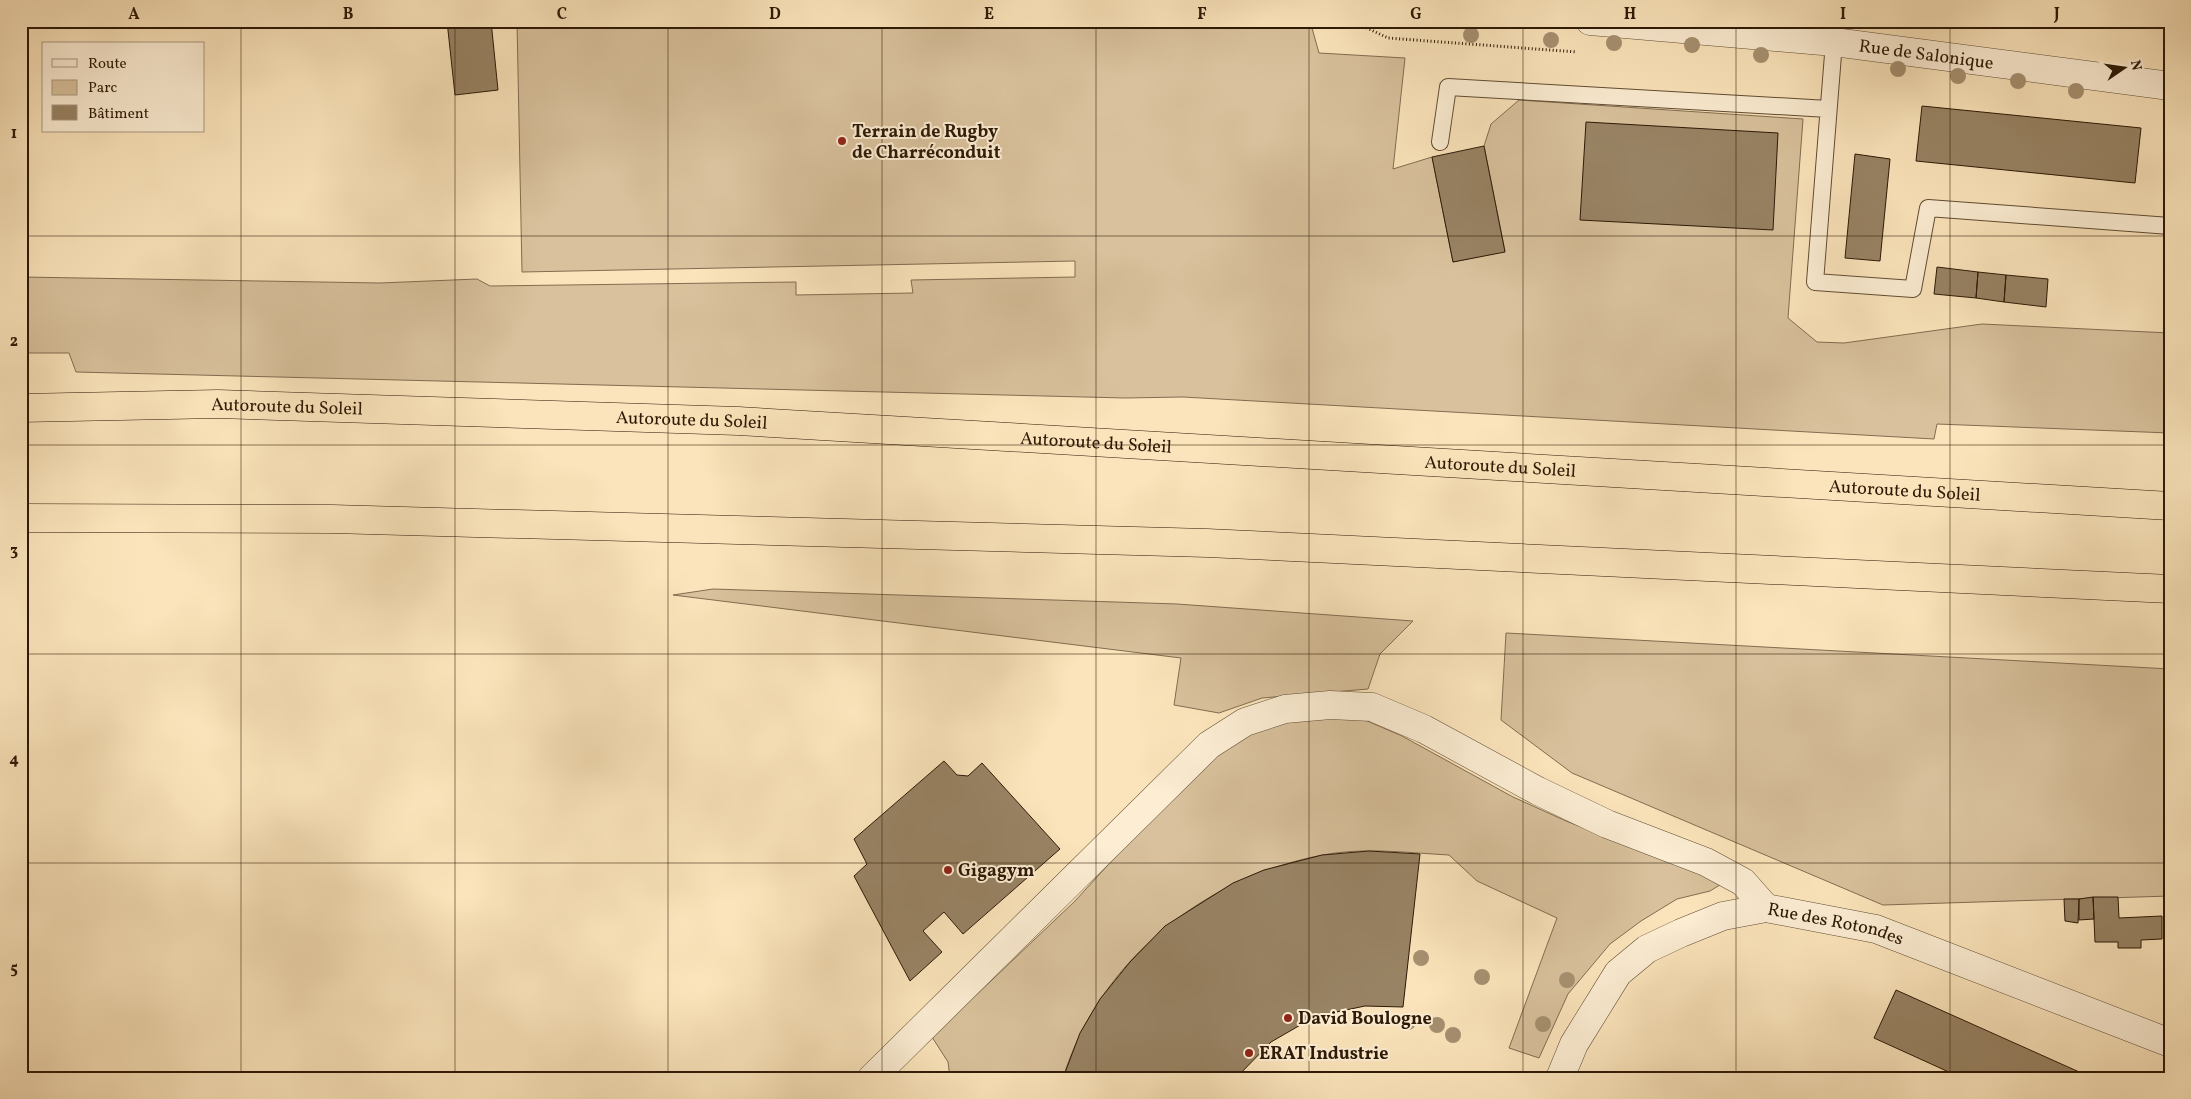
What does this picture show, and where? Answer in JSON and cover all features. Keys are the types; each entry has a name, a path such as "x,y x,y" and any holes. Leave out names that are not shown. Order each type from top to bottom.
{"highway":[{"name":"Autoroute du Soleil","path":"21,408 218,404 738,421 2170,506"},
{"path":"21,518 362,519 1197,543 2170,588"}],"street":[{"name":"Rue de Salonique","path":"1590,21 1834,42 2170,86"},
{"path":"872,1078 1209,745 1245,722 1285,709 1330,705 1355,706 1372,707 1390,714 1424,729 1538,791 1598,820 1706,862 1743,882 1766,908"},
{"name":"Rue des Rotondes","path":"1560,1078 1574,1044 1618,973 1647,949 1722,916 1766,908 1876,929 2170,1043"}],"lane":[{"path":"1834,42 1815,282 1914,289 1928,208 2170,226"},
{"path":"1440,142 1448,87 1828,108"}],"green space":[{"path":"517,21 1310,21 1319,53 1405,58 1393,169 1432,157 1453,262 1505,251 1484,146 1491,124 1519,100 1803,119 1788,318 1817,342 1844,343 1982,324 2170,333 2170,433 1937,424 1934,439 1183,397 1125,398 76,372 69,353 21,353 21,277 380,283 477,279 490,286 796,282 796,295 913,293 911,280 1075,277 1075,261 522,272"},
{"path":"713,589 1177,604 1413,621 1380,654 1368,689 1262,698 1219,713 1174,705 1181,658 673,595"},
{"path":"1506,633 2170,669 2170,896 1883,905 1572,773 1501,720"},
{"path":"1315,716 1365,720 1402,736 1513,797 1566,821 1723,883 1710,891 1677,899 1641,921 1610,944 1568,994 1539,1058 1509,1048 1557,918 1477,881 1449,855 1364,851 1335,853 1290,863 1246,879 1205,900 1167,927 1133,958 1104,994 1080,1034 1063,1078 950,1078 948,1062 932,1037 1075,901 1196,769 1254,730"}],"building":[{"path":"387,21 433,21 433,22 388,27"},
{"path":"447,21 491,21 498,90 455,95"},
{"path":"1922,106 2141,128 2135,183 1916,161"},
{"path":"1586,122 1778,133 1773,230 1580,220"},
{"path":"1484,146 1505,252 1453,262 1432,157"},
{"path":"1855,154 1890,159 1880,261 1845,258"},
{"path":"1937,267 1978,272 1976,298 1934,294"},
{"path":"1978,272 2006,275 2004,302 1976,298"},
{"path":"2006,275 2048,279 2046,307 2004,302"},
{"name":"Gigagym","path":"944,761 957,775 968,776 982,763 1060,849 963,934 944,912 923,931 942,952 910,981 854,876 867,864 854,839"},
{"path":"1369,851 1420,854 1403,1007 1365,1006 1322,1015 1309,1020 1271,1042 1236,1078 1063,1078 1080,1033 1100,999 1130,962 1165,926 1233,883 1264,870 1322,855"},
{"path":"2093,897 2118,897 2119,918 2162,916 2162,939 2141,940 2141,948 2118,948 2118,942 2095,942"},
{"path":"2093,897 2094,919 2079,920 2079,899"},
{"path":"2064,899 2079,899 2078,923 2065,921"},
{"path":"1896,990 2086,1075 2084,1078 1962,1078 1874,1038"}],"place":[{"name":"Terrain de Rugby de Charréconduit","path":"842,141"},
{"name":"Gigagym","path":"948,870"},
{"name":"David Boulogne","path":"1288,1018"},
{"name":"ERAT Industrie","path":"1249,1053"}]}
